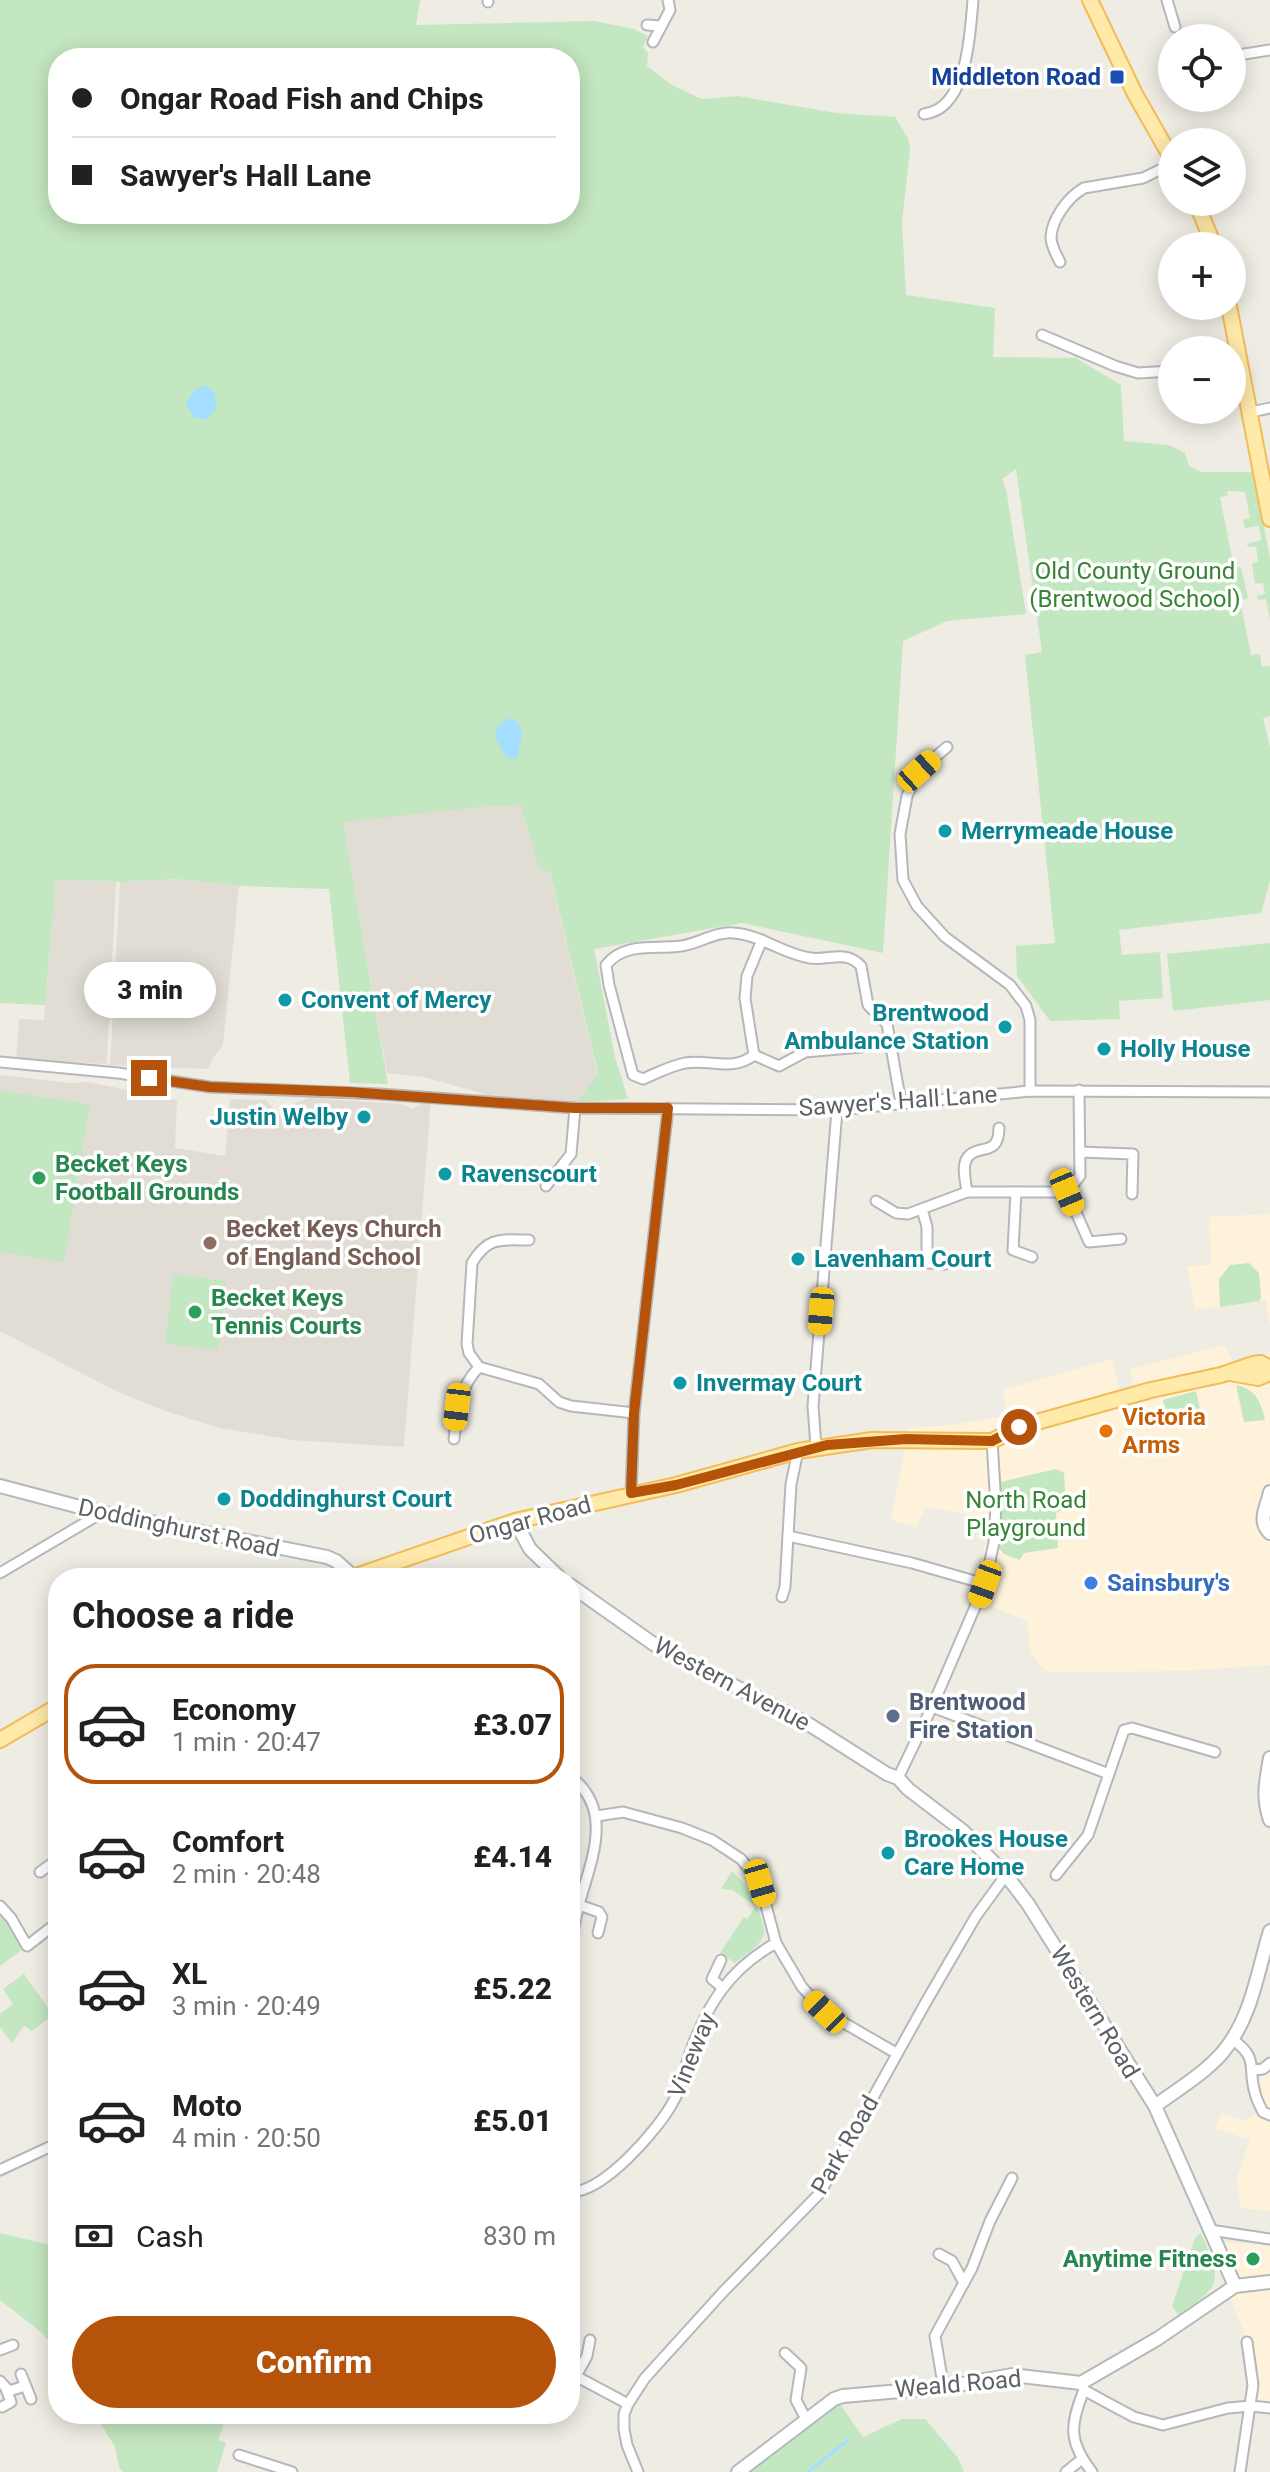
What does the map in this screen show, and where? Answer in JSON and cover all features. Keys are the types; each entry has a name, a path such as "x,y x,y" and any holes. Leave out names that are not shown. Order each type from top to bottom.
{"main road":[{"path":"1090,0 1158,136"},
{"path":"1246,395 1270,519"},
{"name":"Ongar Road","path":"378,1568 515,1521 676,1485 816,1447 872,1440 992,1441 1032,1423 1151,1390 1261,1363 1270,1370"},
{"path":"0,1740 48,1712"}],"street":[{"path":"653,42 670,10 668,0"},
{"path":"924,114 934,113 952,94 965,69 973,0"},
{"path":"1167,0 1174,24"},
{"path":"647,25 661,26"},
{"path":"1246,54 1270,50"},
{"path":"1060,262 1052,246 1053,228 1061,210 1077,192 1084,188 1143,178 1158,170"},
{"path":"1042,335 1115,366 1138,373 1158,372"},
{"path":"1251,412 1270,408"},
{"path":"947,747 919,771 907,796 900,834 903,880 917,906 945,937 1010,985 1026,1006 1030,1020 1030,1091"},
{"path":"754,1055 745,1063 689,1063 669,1067 643,1079 633,1075 606,965 627,951 659,945 680,947 731,932 812,959 846,955 861,966 868,1005 887,1024 901,1103"},
{"path":"754,1055 745,998 747,976 762,940"},
{"path":"754,1055 779,1066 805,1052 861,1047"},
{"name":"Sawyer's Hall Lane","path":"0,1062 118,1073 210,1087 365,1093 575,1108 837,1110 1030,1091 1270,1092"},
{"path":"1067,1192 1080,1176 1079,1090"},
{"path":"546,1186 571,1154 575,1108"},
{"path":"631,1493 634,1413 668,1108"},
{"path":"816,1447 813,1406 837,1110"},
{"path":"967,1192 965,1164 968,1157 973,1152 990,1149 996,1144 999,1128"},
{"path":"1080,1152 1133,1154 1132,1194"},
{"path":"876,1201 896,1213 908,1214 967,1192 1067,1192"},
{"path":"1016,1192 1013,1250 1032,1257"},
{"path":"1067,1192 1089,1242 1121,1239"},
{"path":"922,1209 927,1227 927,1263 945,1264"},
{"path":"529,1240 492,1241 472,1263 469,1353 479,1367 539,1384 559,1402 634,1413"},
{"path":"454,1439 457,1407 464,1387 479,1367"},
{"path":"898,1778 985,1584 994,1542 996,1506 992,1441"},
{"path":"782,1597 791,1484 798,1451"},
{"name":"Doddinghurst Road","path":"0,1486 95,1511 327,1557 343,1568"},
{"path":"1270,1492 1263,1524 1270,1533"},
{"path":"0,1573 93,1518 95,1511"},
{"path":"515,1521 530,1549 550,1568"},
{"path":"788,1536 912,1563 985,1584"},
{"name":"Western Avenue","path":"580,1592 655,1645 810,1725 898,1778"},
{"path":"932,1707 1109,1774"},
{"path":"1056,1875 1087,1838 1124,1730 1128,1727 1215,1752"},
{"path":"1270,1758 1264,1804 1270,1820"},
{"name":"Western Road","path":"898,1778 963,1831 1006,1875 1028,1904 1155,2106 1235,2286"},
{"path":"580,1786 590,1797 597,1816 596,1845 580,1901"},
{"path":"597,1816 623,1812 703,1836 725,1848 751,1870 760,1883 776,1943 792,1975 825,2012 896,2053"},
{"path":"40,1872 48,1866"},
{"name":"Park Road","path":"628,2404 645,2378 713,2303 820,2193 896,2053 976,1916 1006,1875"},
{"path":"580,1905 599,1912 602,1917 598,1933"},
{"path":"0,1906 11,1918 27,1946 48,1930"},
{"path":"1155,2106 1210,2064 1232,2039 1250,2003 1270,1931"},
{"name":"Vineway","path":"580,2192 601,2180 657,2126 675,2101 697,2034 723,1988 745,1962 776,1943"},
{"path":"721,1960 712,1979 723,1988"},
{"path":"1232,2039 1249,2054 1254,2092 1263,2112 1270,2115"},
{"path":"1253,2070 1263,2069 1270,2063"},
{"path":"0,2170 48,2148"},
{"path":"946,2387 935,2336 964,2283 1012,2178"},
{"path":"1210,2230 1270,2239"},
{"path":"939,2254 952,2261 964,2283"},
{"path":"1092,2472 1075,2445 1072,2431 1083,2386 1235,2286 1270,2282"},
{"path":"580,2365 587,2356 590,2340"},
{"path":"1240,2472 1251,2406 1252,2372 1247,2342"},
{"path":"0,2350 13,2345"},
{"path":"785,2353 801,2368 796,2400 807,2421"},
{"path":"21,2374 31,2399"},
{"name":"Weald Road","path":"738,2472 834,2399 843,2396 946,2387 1012,2375 1083,2386"},
{"path":"580,2378 628,2404 624,2429 638,2472"},
{"path":"3,2385 12,2392 25,2386"},
{"path":"2,2407 11,2402 3,2385"},
{"path":"1083,2386 1134,2417 1163,2425 1228,2408 1270,2408"},
{"path":"239,2455 292,2472"},
{"path":"1066,2472 1082,2459"}],"shaded area":[{"path":"529,787 598,1076 578,1102 488,1095 424,1077 387,1073 340,808"},
{"path":"177,879 239,886 223,1045 208,1069 110,1065 120,882"},
{"path":"56,880 116,882 107,1064 16,1059 19,1019 44,1020"},
{"name":"Becket Keys Church of England School","path":"0,1075 70,1083 88,1082 177,1100 175,1148 225,1156 230,1099 266,1100 282,1118 291,1119 295,1103 309,1098 401,1104 413,1109 431,1098 404,1447 293,1440 220,1428 118,1392 0,1331"},
{"path":"1270,1214 1270,1326 1266,1300 1195,1310 1187,1266 1211,1265 1209,1217"},
{"path":"1225,1345 1233,1362 1262,1360 1270,1352 1270,1665 1183,1671 1050,1672 1043,1669 1031,1653 1027,1621 974,1599 985,1544 986,1518 926,1507 917,1527 891,1520 909,1428 1007,1416 1003,1390 1112,1359 1121,1397 1136,1394 1130,1369"},
{"path":"1270,2073 1270,2211 1240,2208 1237,2177 1250,2140 1215,2128 1221,2113 1246,2121 1264,2106 1257,2083 1263,2075"},
{"path":"1214,2241 1270,2246 1270,2408 1251,2406 1258,2384 1257,2364 1251,2363 1244,2331 1227,2291 1235,2286"}],"green space":[{"name":"Old County Ground (Brentwood School)","path":"0,0 420,0 416,25 594,21 634,29 648,36 643,47 648,53 647,66 672,85 702,99 738,96 836,113 895,117 909,140 910,150 902,222 906,295 995,308 993,357 1076,358 1121,385 1124,441 1169,445 1185,453 1189,466 1202,472 1254,472 1270,559 1270,619 1266,599 1258,600 1257,596 1265,594 1263,583 1255,584 1252,564 1258,562 1256,546 1248,547 1247,544 1261,540 1259,526 1245,528 1243,520 1250,518 1245,492 1227,491 1228,496 1220,497 1234,568 1241,567 1248,598 1240,601 1251,655 1260,654 1262,667 1270,666 1270,716 1263,718 1270,747 1270,881 1261,913 1119,930 1122,955 1160,952 1163,998 1119,1001 1120,1019 1050,1021 1017,976 1016,946 1055,943 1025,655 1042,652 1016,469 1002,479 1026,614 947,621 903,641 883,953 742,923 594,949 615,1057 628,1099 578,1102 598,1073 550,873 538,867 521,805 343,822 388,1084 350,1083 329,889 239,886 177,879 120,882 56,880 45,1005 0,1003"},
{"path":"1270,943 1270,1000 1173,1011 1167,954"},
{"name":"Becket Keys Football Grounds","path":"0,1091 90,1104 64,1263 0,1252"},
{"path":"1249,1263 1259,1273 1261,1298 1259,1301 1220,1307 1219,1279 1230,1265"},
{"name":"Becket Keys Tennis Courts","path":"173,1274 226,1281 218,1350 165,1344"},
{"path":"1236,1385 1248,1389 1256,1397 1265,1420 1244,1422"},
{"path":"1196,1391 1204,1426 1170,1428 1163,1400"},
{"name":"North Road Playground","path":"1056,1469 1064,1473 1066,1508 1056,1513 1058,1548 1024,1553 1020,1560 1004,1554 994,1542 996,1483"},
{"path":"732,1871 754,1899 765,1933 758,1945 735,1963 720,1953 744,1917 747,1919 756,1906 732,1890 721,1889"},
{"path":"0,1906 27,1946 0,1966"},
{"path":"24,1974 48,2008 48,2019 32,2031 24,2026 12,2043 0,2027 0,2014 13,2004 3,1989"},
{"path":"0,2233 48,2245 48,2340 0,2300"},
{"path":"1201,2233 1213,2262 1214,2281 1204,2296 1178,2315 1172,2306 1195,2238"},
{"path":"840,2404 863,2437 902,2419 925,2419 958,2458 964,2472 738,2472 807,2421"},
{"path":"101,2424 224,2424 218,2440 226,2443 217,2472 123,2472 115,2447"}],"water":[{"path":"205,385 215,393 216,409 207,419 194,418 186,404 193,391"},
{"path":"508,718 518,722 522,733 517,759 507,758 494,736 499,725"}],"waterway":[{"path":"808,2472 848,2440"}],"place":[{"name":"Middleton Road","path":"1117,77"},
{"name":"Merrymeade House","path":"945,831"},
{"name":"Convent of Mercy","path":"285,1000"},
{"name":"Brentwood Ambulance Station","path":"1005,1027"},
{"name":"Holly House","path":"1104,1049"},
{"name":"Justin Welby","path":"364,1117"},
{"name":"Ravenscourt","path":"445,1174"},
{"name":"Becket Keys Football Grounds","path":"39,1178"},
{"name":"Becket Keys Church of England School","path":"210,1243"},
{"name":"Lavenham Court","path":"798,1259"},
{"name":"Becket Keys Tennis Courts","path":"195,1312"},
{"name":"Invermay Court","path":"680,1383"},
{"name":"Victoria Arms","path":"1106,1431"},
{"name":"Doddinghurst Court","path":"224,1499"},
{"name":"Sainsbury's","path":"1091,1583"},
{"name":"Brentwood Fire Station","path":"893,1716"},
{"name":"Brookes House Care Home","path":"888,1853"},
{"name":"Anytime Fitness","path":"1253,2259"}],"route":[{"path":"149,1078 210,1087 349,1092 575,1108 668,1108 634,1413 631,1493 676,1485 827,1445 857,1440 992,1441 1019,1427"}]}
